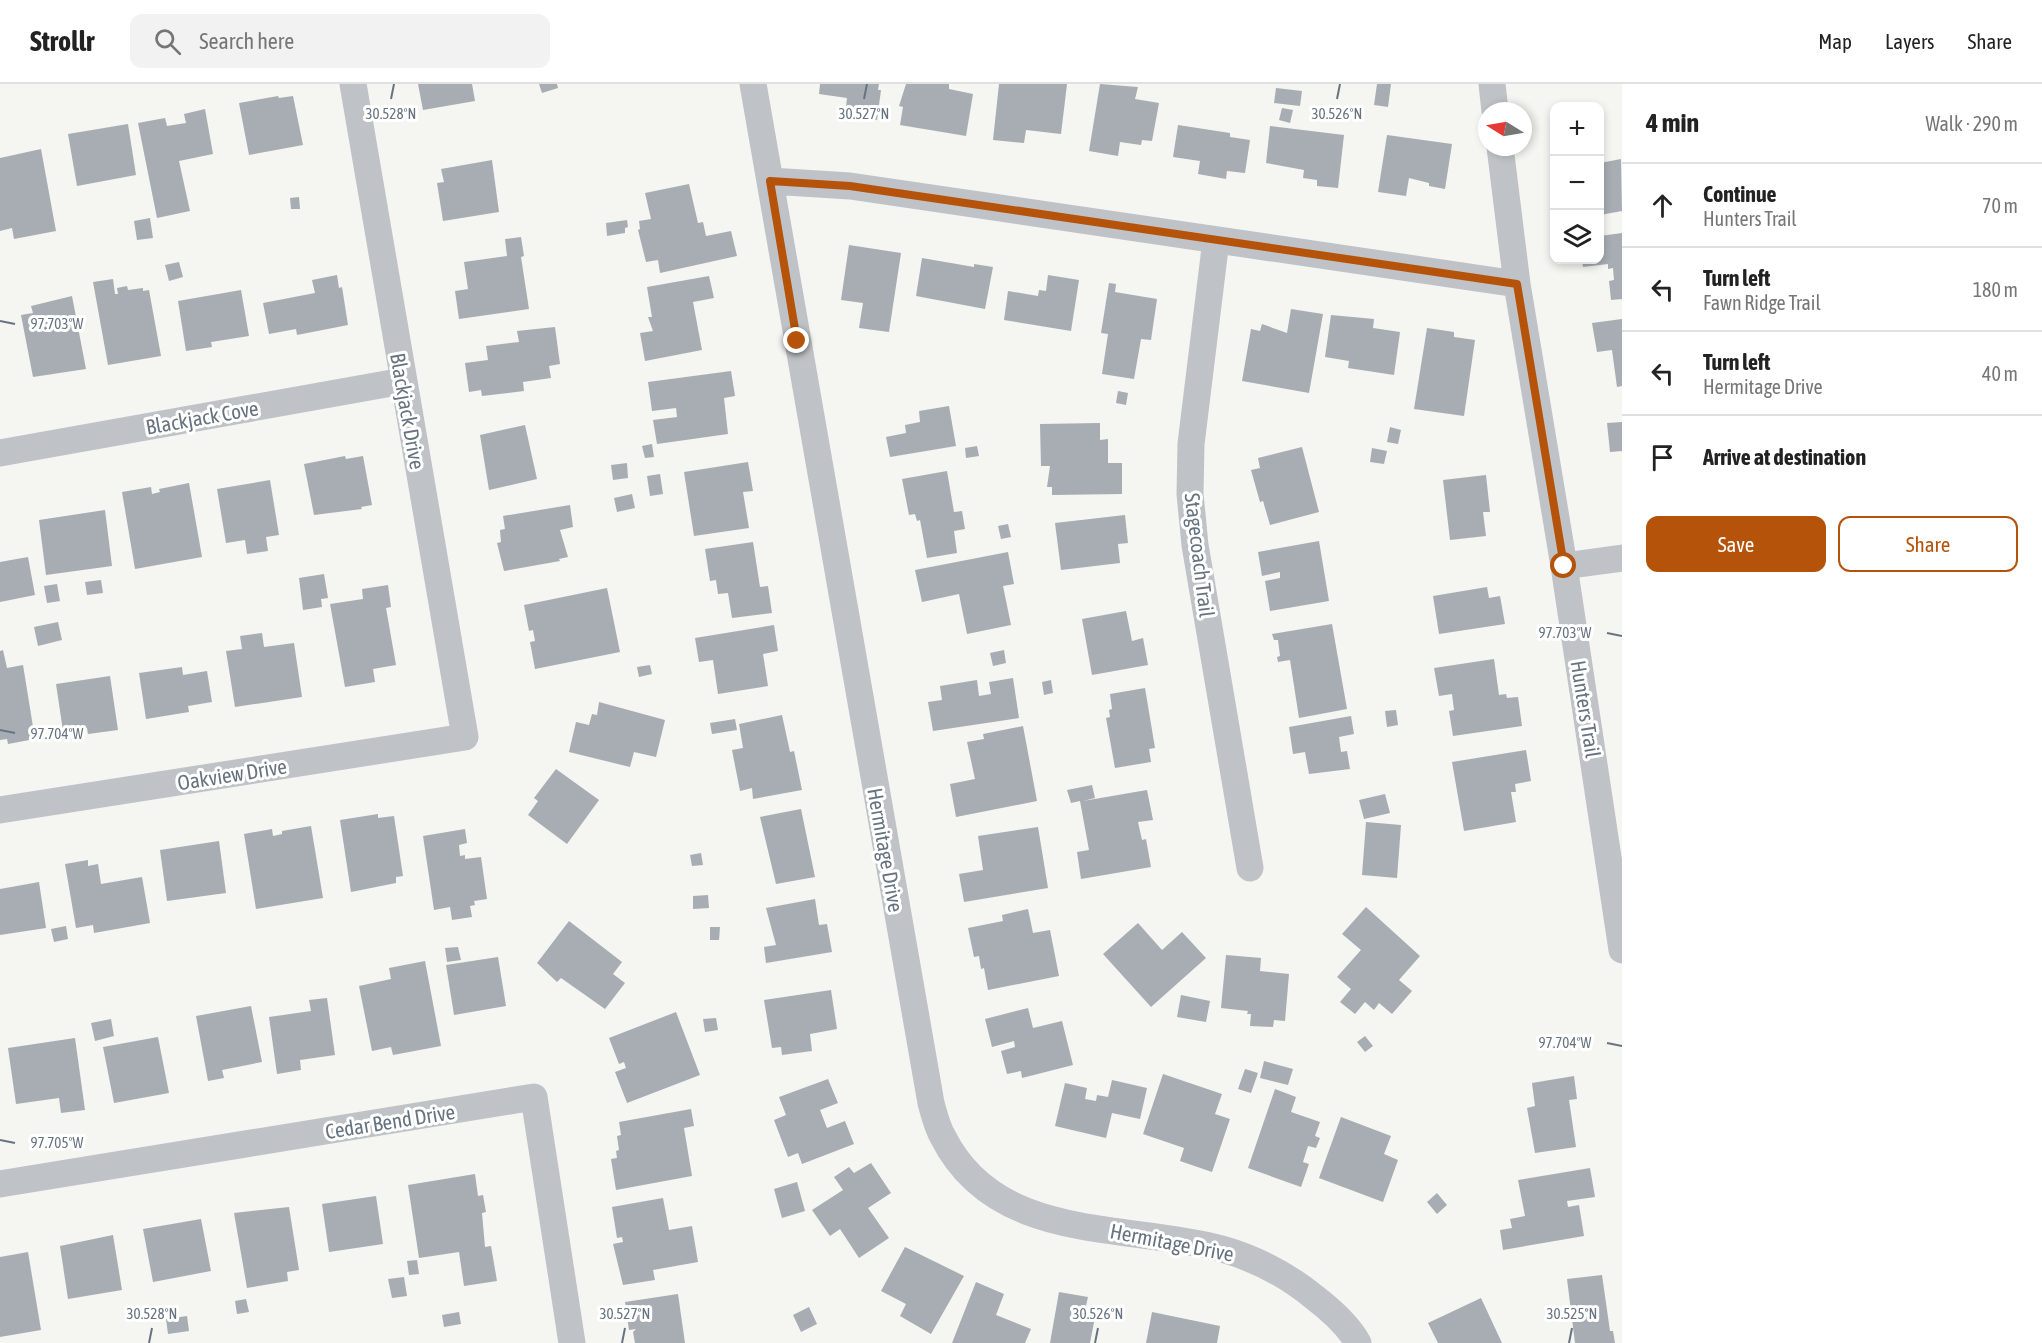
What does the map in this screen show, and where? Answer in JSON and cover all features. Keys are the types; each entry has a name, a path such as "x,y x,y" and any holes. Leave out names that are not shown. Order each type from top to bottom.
{"street":[{"name":"Blackjack Drive","path":"353,84 465,737"},
{"name":"Hermitage Drive","path":"753,84 931,1103 942,1136 955,1158 983,1189 1013,1207 1046,1219 1222,1249 1259,1262 1295,1282 1328,1308 1358,1343"},
{"path":"1492,84 1494,102"},
{"name":"Hunters Trail","path":"1501,156 1517,284 1564,566 1622,950"},
{"path":"770,181 850,186 1517,284"},
{"name":"Stagecoach Trail","path":"1216,240 1191,444 1190,494 1195,544 1250,868"},
{"name":"Blackjack Cove","path":"0,453 403,381"},
{"path":"1564,566 1622,558"},
{"name":"Oakview Drive","path":"0,810 465,737"},
{"name":"Cedar Bend Drive","path":"0,1184 534,1097 572,1343"}],"building":[{"path":"418,84 472,84 475,101 423,110"},
{"path":"539,84 557,84 558,88 542,93"},
{"path":"820,84 879,84 878,90 881,90 877,120 845,115 847,98 819,94"},
{"path":"906,84 949,84 949,89 973,94 966,136 900,125 903,107 899,106"},
{"path":"999,84 1067,84 1061,134 1026,130 1024,143 993,140"},
{"path":"1100,84 1138,87 1135,99 1159,103 1152,141 1142,140 1141,145 1120,142 1118,156 1089,151"},
{"path":"1377,84 1391,84 1388,107 1374,105"},
{"path":"1276,88 1302,91 1300,106 1274,103"},
{"path":"278,96 279,98 293,96 303,145 249,155 239,103"},
{"path":"1282,108 1293,110 1290,123 1279,120"},
{"path":"205,109 213,154 179,161 190,211 157,218 138,123 165,118 167,126 186,123 184,114"},
{"path":"128,124 136,175 77,186 68,134"},
{"path":"1178,125 1230,133 1230,137 1250,140 1245,173 1227,171 1226,179 1198,174 1200,161 1173,157"},
{"path":"1270,126 1344,135 1338,188 1317,186 1317,180 1303,178 1304,170 1266,163"},
{"path":"1387,135 1452,144 1445,189 1429,186 1429,183 1409,178 1406,196 1378,192"},
{"path":"41,149 56,231 14,239 12,228 0,231 0,158"},
{"path":"1621,159 1622,211 1604,214 1604,210 1604,162"},
{"path":"492,160 499,212 443,221 437,183 444,182 441,169"},
{"path":"689,184 698,223 703,222 706,236 731,231 737,256 660,273 658,260 646,262 638,230 640,229 639,221 651,219 645,193"},
{"path":"299,197 300,209 291,209 290,198"},
{"path":"150,218 153,238 137,240 134,221"},
{"path":"627,220 628,227 625,228 625,233 607,236 606,223"},
{"path":"1622,233 1622,299 1611,300 1609,281 1614,280 1613,268 1608,269 1608,264 1583,267 1583,264 1604,264 1604,235"},
{"path":"521,237 524,256 521,257 529,309 459,319 455,291 468,289 464,262 507,256 505,239"},
{"path":"849,245 901,253 889,332 859,328 863,303 841,300"},
{"path":"922,258 974,267 974,264 993,267 985,309 916,296"},
{"path":"179,262 183,277 169,281 165,265"},
{"path":"337,275 339,288 342,287 348,325 297,335 296,329 269,334 263,303 315,293 312,280"},
{"path":"1048,275 1079,280 1071,331 1004,320 1008,291 1038,296 1039,290 1046,291"},
{"path":"709,276 714,298 693,302 702,350 645,361 640,333 653,331 648,317 652,317 647,287"},
{"path":"113,279 115,294 118,294 117,288 127,286 128,290 143,288 143,291 149,290 161,356 108,365 93,282"},
{"path":"1109,283 1116,284 1115,292 1157,299 1151,340 1141,339 1134,379 1102,374 1108,334 1101,333"},
{"path":"241,290 249,336 211,342 212,347 186,351 178,301"},
{"path":"72,296 86,369 33,377 21,315 33,313 31,306"},
{"path":"1291,309 1323,314 1309,393 1242,381 1251,329 1260,331 1262,324 1287,333"},
{"path":"1331,315 1374,319 1373,328 1400,332 1394,375 1348,368 1349,361 1325,357"},
{"path":"1622,319 1622,386 1617,387 1612,350 1597,352 1592,323"},
{"path":"555,327 560,364 549,366 551,378 523,382 524,391 482,396 481,390 469,392 465,363 488,360 486,346 519,342 517,331"},
{"path":"1427,328 1454,332 1454,337 1475,340 1464,416 1414,409"},
{"path":"731,371 735,396 724,398 728,434 657,444 653,420 677,417 676,408 652,411 648,382"},
{"path":"1118,391 1128,393 1126,405 1116,403"},
{"path":"949,406 956,446 890,457 886,437 906,433 905,425 920,422 919,411"},
{"path":"1622,422 1622,451 1610,452 1607,423"},
{"path":"1100,423 1100,440 1108,439 1108,463 1122,463 1122,494 1052,495 1052,487 1047,487 1050,466 1041,466 1040,424"},
{"path":"525,425 537,479 489,490 480,435"},
{"path":"1390,427 1401,430 1398,444 1387,442"},
{"path":"652,444 654,457 645,458 642,446"},
{"path":"977,446 979,456 966,458 965,448"},
{"path":"1302,447 1319,512 1270,525 1263,501 1260,502 1251,470 1260,468 1258,458"},
{"path":"1372,448 1387,451 1384,464 1370,462"},
{"path":"345,456 346,459 363,456 372,505 361,507 362,509 314,515 304,464"},
{"path":"748,462 753,491 743,492 749,528 694,536 684,472"},
{"path":"627,463 628,478 613,480 611,465"},
{"path":"947,471 954,512 962,511 965,529 954,531 957,553 927,558 920,520 917,521 915,514 909,515 902,479"},
{"path":"660,474 663,494 650,496 647,476"},
{"path":"1486,475 1490,512 1483,512 1486,536 1450,540 1443,480"},
{"path":"270,480 279,535 266,537 268,551 247,554 245,540 226,543 217,489"},
{"path":"189,483 202,557 135,569 122,492 151,487 152,494 160,492 159,489"},
{"path":"632,494 635,508 617,512 614,498"},
{"path":"570,505 573,527 560,530 568,557 559,559 560,561 504,571 497,543 501,542 500,530 505,529 503,516"},
{"path":"105,510 112,566 46,575 39,520"},
{"path":"1125,515 1128,543 1118,544 1120,563 1061,570 1055,523"},
{"path":"1008,524 1011,537 1001,539 998,526"},
{"path":"1319,541 1329,601 1270,611 1265,581 1280,578 1280,572 1262,576 1258,552"},
{"path":"753,542 760,587 768,586 772,613 732,618 728,593 718,594 716,580 710,581 705,549"},
{"path":"1008,552 1014,584 1003,586 1011,625 967,634 959,594 922,602 915,570"},
{"path":"28,557 35,595 0,602 0,562"},
{"path":"324,574 328,598 321,599 322,607 303,610 299,578"},
{"path":"101,580 103,593 87,595 85,582"},
{"path":"57,584 60,601 47,603 44,586"},
{"path":"388,585 391,607 386,608 396,665 373,669 375,682 345,687 330,604 363,599 362,589"},
{"path":"1487,587 1489,598 1500,596 1505,624 1439,634 1433,596"},
{"path":"607,588 620,652 535,669 530,642 535,641 533,630 529,631 524,605"},
{"path":"1126,611 1132,641 1143,638 1148,665 1092,675 1082,619"},
{"path":"58,622 62,640 38,646 34,627"},
{"path":"1332,624 1347,709 1299,718 1290,660 1278,662 1277,657 1280,656 1278,640 1274,640 1272,634"},
{"path":"774,625 778,651 763,654 768,686 718,694 713,660 699,662 695,638"},
{"path":"262,633 264,647 294,643 302,697 235,707 226,651 242,649 240,636"},
{"path":"3,650 7,668 23,665 35,739 8,744 7,739 0,740 0,651"},
{"path":"1004,650 1006,663 993,666 990,653"},
{"path":"1494,659 1499,695 1506,694 1507,698 1518,697 1522,726 1453,736 1449,711 1454,710 1452,694 1439,696 1434,668"},
{"path":"650,665 652,674 639,677 637,667"},
{"path":"182,667 183,675 207,671 212,702 188,706 189,712 146,719 139,673"},
{"path":"110,676 118,730 88,734 87,728 63,731 56,684"},
{"path":"1013,678 1019,718 933,731 928,702 942,700 940,686 977,680 979,696 991,694 989,682"},
{"path":"1051,680 1053,693 1044,695 1042,682"},
{"path":"1145,688 1155,748 1149,749 1151,762 1115,768 1106,718 1110,717 1109,710 1112,709 1110,694"},
{"path":"599,702 665,720 656,757 634,752 630,767 569,752 576,722 589,725 592,714 597,715"},
{"path":"1396,710 1398,725 1387,727 1385,711"},
{"path":"782,715 790,752 794,751 802,790 753,799 752,788 740,791 732,750 743,748 739,724"},
{"path":"1351,716 1354,734 1339,737 1341,752 1347,751 1350,769 1309,774 1305,752 1293,754 1289,727"},
{"path":"735,719 737,730 712,734 710,723"},
{"path":"1023,726 1037,801 956,817 950,784 975,779 967,742 984,739 983,734"},
{"path":"1526,750 1531,781 1515,784 1516,792 1511,792 1516,822 1464,831 1452,762"},
{"path":"556,769 599,800 567,844 528,815 538,801 534,798"},
{"path":"1092,785 1095,798 1083,801 1147,790 1153,820 1138,822 1142,840 1146,839 1151,867 1081,879 1077,852 1089,850 1080,801 1071,803 1067,790"},
{"path":"1385,794 1390,813 1364,819 1359,800"},
{"path":"801,809 815,877 776,884 760,817"},
{"path":"378,814 378,818 394,816 403,876 396,877 396,883 351,892 340,820"},
{"path":"1366,822 1401,825 1397,878 1362,875"},
{"path":"311,826 323,898 256,909 244,834 272,829 273,836 282,834 282,831"},
{"path":"1038,827 1048,888 964,902 959,874 983,870 978,836"},
{"path":"465,829 467,843 459,845 460,856 465,855 465,859 481,857 487,899 474,901 475,905 470,906 472,917 452,920 450,907 434,910 423,836"},
{"path":"219,841 226,893 167,901 160,850"},
{"path":"701,853 703,865 692,866 690,855"},
{"path":"88,860 88,866 98,864 101,884 142,877 150,923 94,933 93,925 76,928 65,864"},
{"path":"39,882 46,928 0,935 0,889"},
{"path":"708,895 709,908 693,909 693,896"},
{"path":"815,899 819,925 827,924 832,952 766,963 764,947 776,945 766,908"},
{"path":"1366,907 1420,956 1399,980 1412,991 1392,1014 1379,1003 1374,1010 1365,1002 1355,1014 1340,1002 1351,989 1337,977 1361,950 1342,934"},
{"path":"1028,909 1033,933 1050,930 1059,976 988,990 979,956 974,957 968,928 1003,921 1002,915"},
{"path":"569,921 622,962 613,974 625,983 605,1009 561,978 557,982 537,963"},
{"path":"1138,923 1162,950 1182,932 1206,958 1151,1007 1103,954"},
{"path":"66,926 68,939 54,942 51,929"},
{"path":"710,927 720,927 719,940 710,940"},
{"path":"458,947 461,960 447,962 445,948"},
{"path":"1226,955 1261,958 1260,971 1289,974 1285,1021 1274,1020 1273,1027 1250,1026 1251,1014 1247,1014 1248,1011 1221,1008"},
{"path":"498,957 506,1006 454,1015 446,965"},
{"path":"425,961 441,1046 393,1055 391,1047 372,1051 359,986 391,979 389,968"},
{"path":"831,990 837,1029 810,1034 812,1051 782,1055 781,1047 772,1048 764,1000"},
{"path":"1181,995 1210,1001 1206,1022 1177,1017"},
{"path":"327,998 335,1055 300,1060 301,1070 277,1074 269,1017 311,1011 309,1000"},
{"path":"251,1006 262,1062 222,1070 224,1078 208,1081 196,1016"},
{"path":"1028,1008 1033,1028 1062,1021 1073,1065 1022,1078 1021,1071 1007,1074 1001,1051 1015,1047 1014,1041 992,1047 985,1019"},
{"path":"676,1012 700,1075 627,1103 615,1072 626,1068 624,1062 619,1064 609,1038"},
{"path":"716,1018 718,1030 705,1032 703,1019"},
{"path":"111,1019 114,1036 95,1041 91,1023"},
{"path":"1365,1036 1373,1046 1365,1052 1357,1042"},
{"path":"158,1037 169,1093 114,1103 103,1047"},
{"path":"75,1038 85,1110 61,1113 59,1098 16,1104 8,1048"},
{"path":"1264,1061 1293,1069 1288,1085 1260,1078"},
{"path":"1245,1069 1258,1073 1251,1093 1238,1089"},
{"path":"1163,1074 1222,1094 1215,1114 1230,1119 1212,1172 1180,1161 1184,1148 1143,1134"},
{"path":"1574,1076 1577,1099 1569,1100 1576,1147 1535,1153 1527,1108 1535,1106 1532,1083"},
{"path":"828,1079 838,1103 820,1110 827,1128 845,1121 854,1144 802,1164 798,1153 788,1157 774,1120 786,1115 779,1097"},
{"path":"1112,1080 1147,1088 1140,1119 1112,1113 1106,1138 1055,1126 1065,1083 1087,1088 1085,1099 1096,1101 1097,1095 1108,1097"},
{"path":"1275,1089 1296,1097 1291,1112 1320,1122 1315,1136 1320,1138 1316,1148 1308,1146 1303,1162 1309,1164 1301,1187 1248,1168"},
{"path":"691,1109 694,1126 684,1128 692,1176 616,1190 611,1159 617,1158 616,1151 619,1150 617,1136 621,1135 619,1122"},
{"path":"1341,1117 1391,1136 1384,1154 1398,1160 1383,1202 1319,1178"},
{"path":"871,1163 891,1193 868,1208 889,1238 859,1258 840,1229 830,1236 812,1210 843,1190 834,1177 849,1167 854,1173"},
{"path":"1590,1168 1595,1197 1567,1201 1568,1207 1579,1205 1584,1236 1503,1250 1500,1230 1512,1228 1510,1219 1525,1216 1518,1180"},
{"path":"475,1174 478,1196 483,1195 486,1212 482,1213 485,1247 491,1246 497,1281 464,1286 459,1252 419,1258 408,1185"},
{"path":"797,1182 805,1211 782,1218 774,1189"},
{"path":"1437,1193 1447,1205 1437,1214 1427,1202"},
{"path":"376,1196 383,1244 329,1252 322,1204"},
{"path":"663,1198 669,1230 692,1226 698,1262 653,1270 655,1280 623,1285 613,1244 623,1242 622,1237 617,1238 612,1207"},
{"path":"289,1207 299,1270 287,1272 288,1281 247,1288 234,1213"},
{"path":"201,1219 211,1271 153,1282 143,1229"},
{"path":"113,1235 122,1290 68,1299 60,1246"},
{"path":"905,1247 964,1276 931,1334 900,1316 906,1304 881,1291"},
{"path":"28,1252 41,1330 0,1337 0,1257"},
{"path":"417,1260 419,1274 409,1275 407,1261"},
{"path":"1602,1275 1610,1331 1613,1331 1615,1343 1575,1343 1567,1279"},
{"path":"404,1277 407,1296 392,1298 388,1279"},
{"path":"976,1282 1004,1294 996,1315 1031,1329 1025,1343 952,1343"},
{"path":"1059,1292 1088,1297 1085,1310 1096,1312 1090,1343 1050,1343"},
{"path":"678,1294 685,1343 635,1343 633,1332 636,1329 629,1330 625,1302"},
{"path":"1481,1298 1502,1343 1438,1343 1428,1323"},
{"path":"246,1299 249,1312 237,1314 235,1301"},
{"path":"809,1307 817,1324 801,1332 793,1315"},
{"path":"459,1312 461,1324 444,1327 442,1315"},
{"path":"1152,1312 1220,1326 1217,1343 1146,1343"},
{"path":"187,1316 189,1331 168,1334 166,1319"}],"route":[{"path":"797,341 770,181 850,186 1517,284 1564,566"}]}
